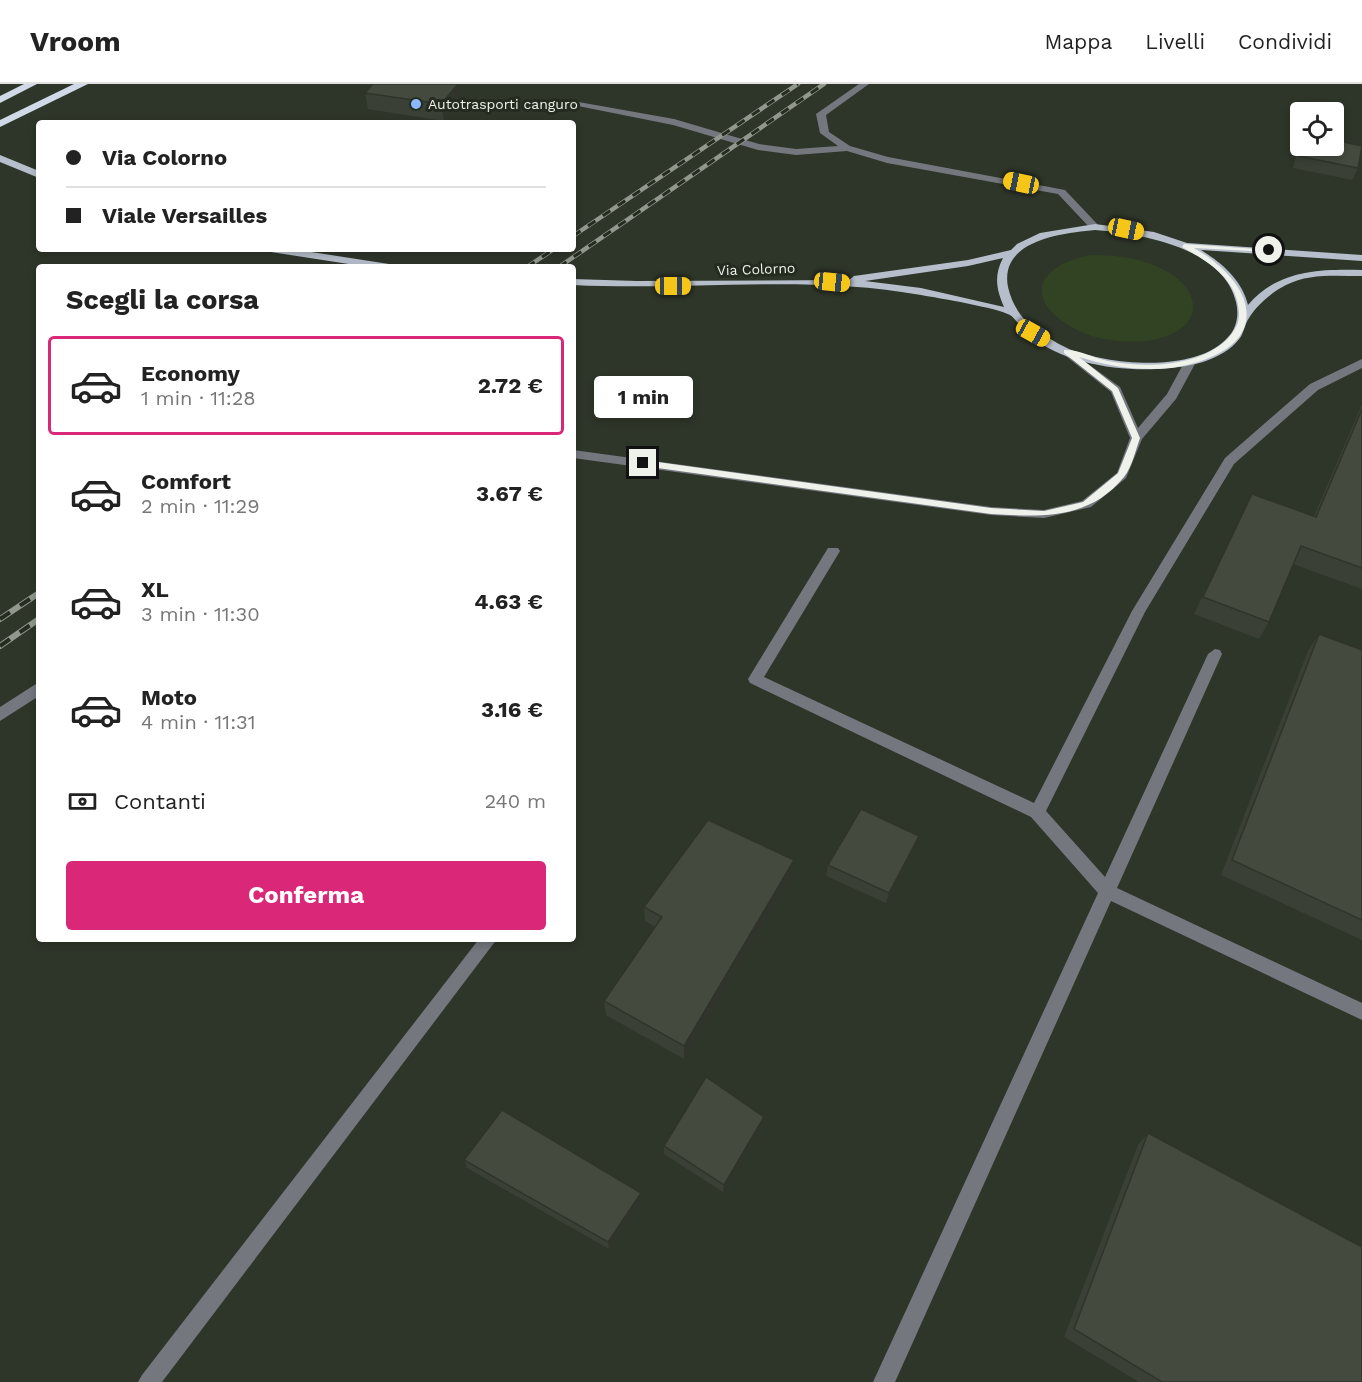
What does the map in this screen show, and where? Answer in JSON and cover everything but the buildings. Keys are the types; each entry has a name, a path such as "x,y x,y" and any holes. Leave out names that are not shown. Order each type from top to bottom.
{"highway":[{"path":"0,100 32,84"},
{"path":"0,124 83,84"}],"main road":[{"path":"0,158 36,173"},
{"name":"Via Colorno","path":"576,282 653,286 832,282 968,262 1014,252 1035,239 1062,230 1095,227 1126,229 1156,235 1184,246 1210,261 1230,279 1242,298 1244,318"},
{"name":"Via Colorno","path":"1184,246 1362,258"},
{"path":"291,252 369,264"},
{"path":"1014,252 1001,270 1000,291 1011,312 1033,333 1066,351 1108,363 1150,367 1190,362 1216,352 1235,337 1244,318 1262,294 1282,281 1311,274 1362,273"},
{"name":"Via Colorno","path":"832,282 931,293 1011,312"}],"street":[{"path":"865,84 821,114 825,133 847,148 887,160 1061,192 1095,227"},
{"path":"573,104 674,122 758,147 796,152 847,148"},
{"path":"1066,351 1116,390 1136,438"},
{"path":"576,454 991,511 1044,514 1086,504 1122,475 1136,438 1172,396 1190,362"},
{"path":"1037,812 1139,611 1229,460 1314,387 1362,363"},
{"path":"833,551 755,680 1037,812 1107,891 1362,1012"},
{"path":"884,1382 1215,654"},
{"path":"0,715 36,690"},
{"path":"149,1382 487,942"}],"green space":[{"path":"1090,255 1140,260 1173,276 1185,287 1192,298 1193,310 1189,321 1179,330 1165,337 1128,342 1094,337 1061,320 1049,309 1043,298 1042,287 1047,277 1056,268"}],"railway":[{"path":"576,234 798,84"},
{"path":"563,264 824,84"},
{"path":"532,264 550,252"},
{"path":"0,619 36,595"},
{"path":"0,646 36,621"}],"place":[{"name":"Autotrasporti canguro","path":"416,104"}],"route":[{"path":"643,463 991,511 1044,514 1086,504 1122,475 1136,438 1116,390 1066,351 1108,363 1150,367 1190,362 1216,352 1235,337 1244,318 1242,298 1230,279 1210,261 1184,246 1269,250"}]}
